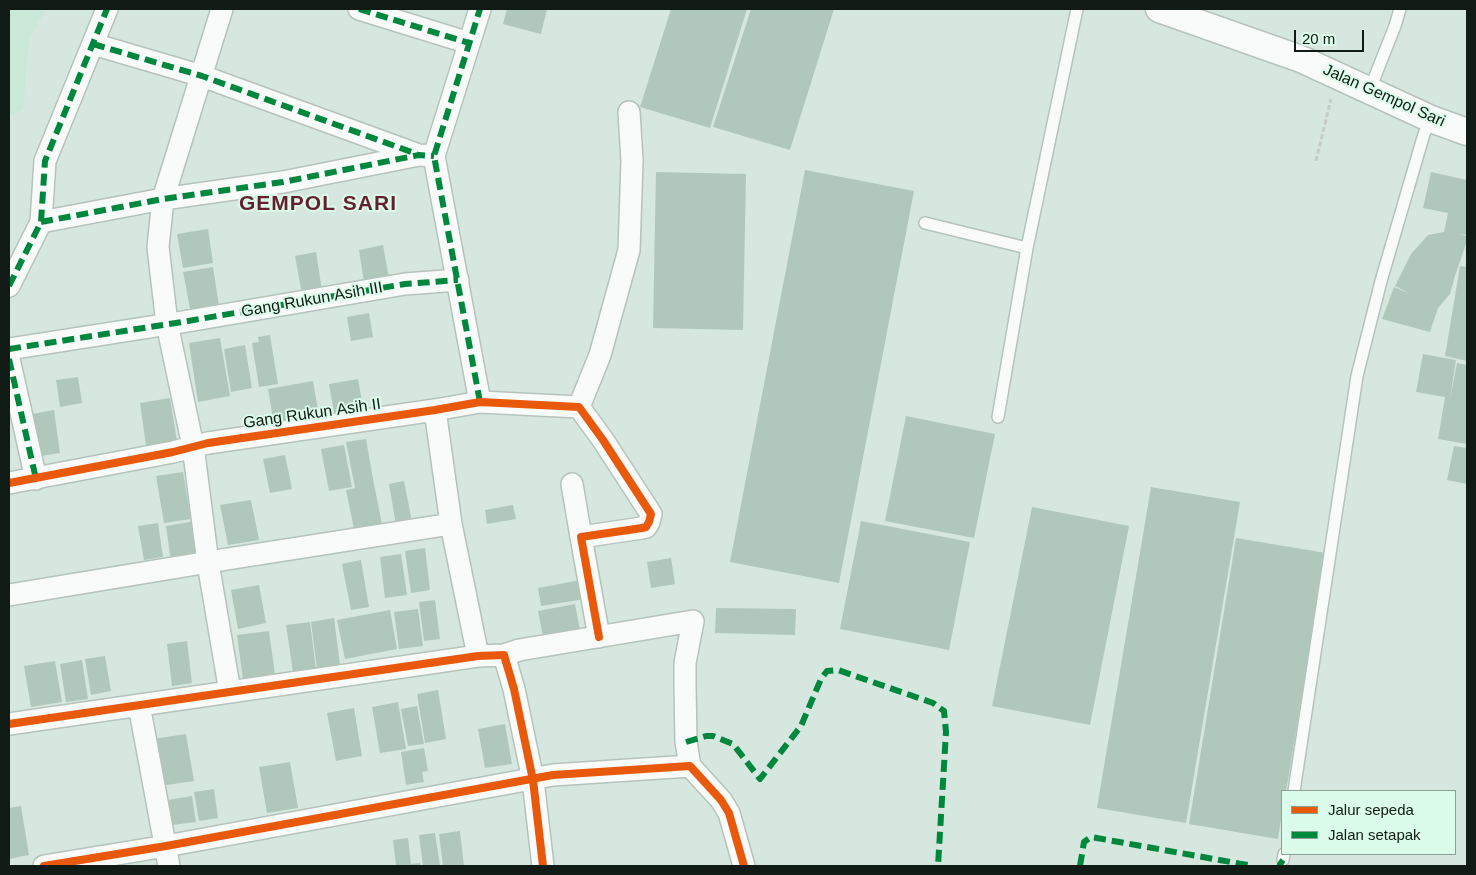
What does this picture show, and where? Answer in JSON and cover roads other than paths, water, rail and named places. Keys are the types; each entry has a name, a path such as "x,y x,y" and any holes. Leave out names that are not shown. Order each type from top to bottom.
{"street":[{"path":"9,286 41,222 45,161 107,9"},
{"path":"222,9 163,199 158,247 167,324 193,446 208,562 230,692"},
{"path":"359,9 470,43"},
{"path":"480,9 470,43 427,155 458,280 480,402"},
{"name":"Jalan Gempol Sari","path":"1159,9 1301,59 1431,118 1467,132"},
{"path":"93,44 202,76 427,155"},
{"path":"580,537 646,527 651,514 579,407 600,355 629,250 632,161 629,112"},
{"path":"41,222 163,199 283,182 427,155"},
{"name":"Gang Rukun Asih III","path":"9,348 167,324 405,284 458,280"},
{"path":"9,359 36,479"},
{"name":"Gang Rukun Asih II","path":"9,483 173,452 193,446 480,402 579,407"},
{"path":"434,410 451,524 478,656"},
{"path":"572,484 599,637"},
{"path":"9,595 451,524"},
{"path":"9,724 478,656 504,655 519,650 694,621 685,663 686,742 690,766 721,800 729,813 744,866"},
{"path":"504,655 514,689 533,780 544,866"},
{"path":"139,705 168,856"},
{"path":"44,866 168,856 553,775 690,766"}],"lane":[{"path":"998,417 1027,248 1077,9"},
{"path":"1370,89 1400,9"},
{"path":"1294,790 1357,376 1384,272 1424,134 1431,118"},
{"path":"925,223 1027,248"}],"district":[{"name":"GEMPOL SARI","path":"318,204"}]}
